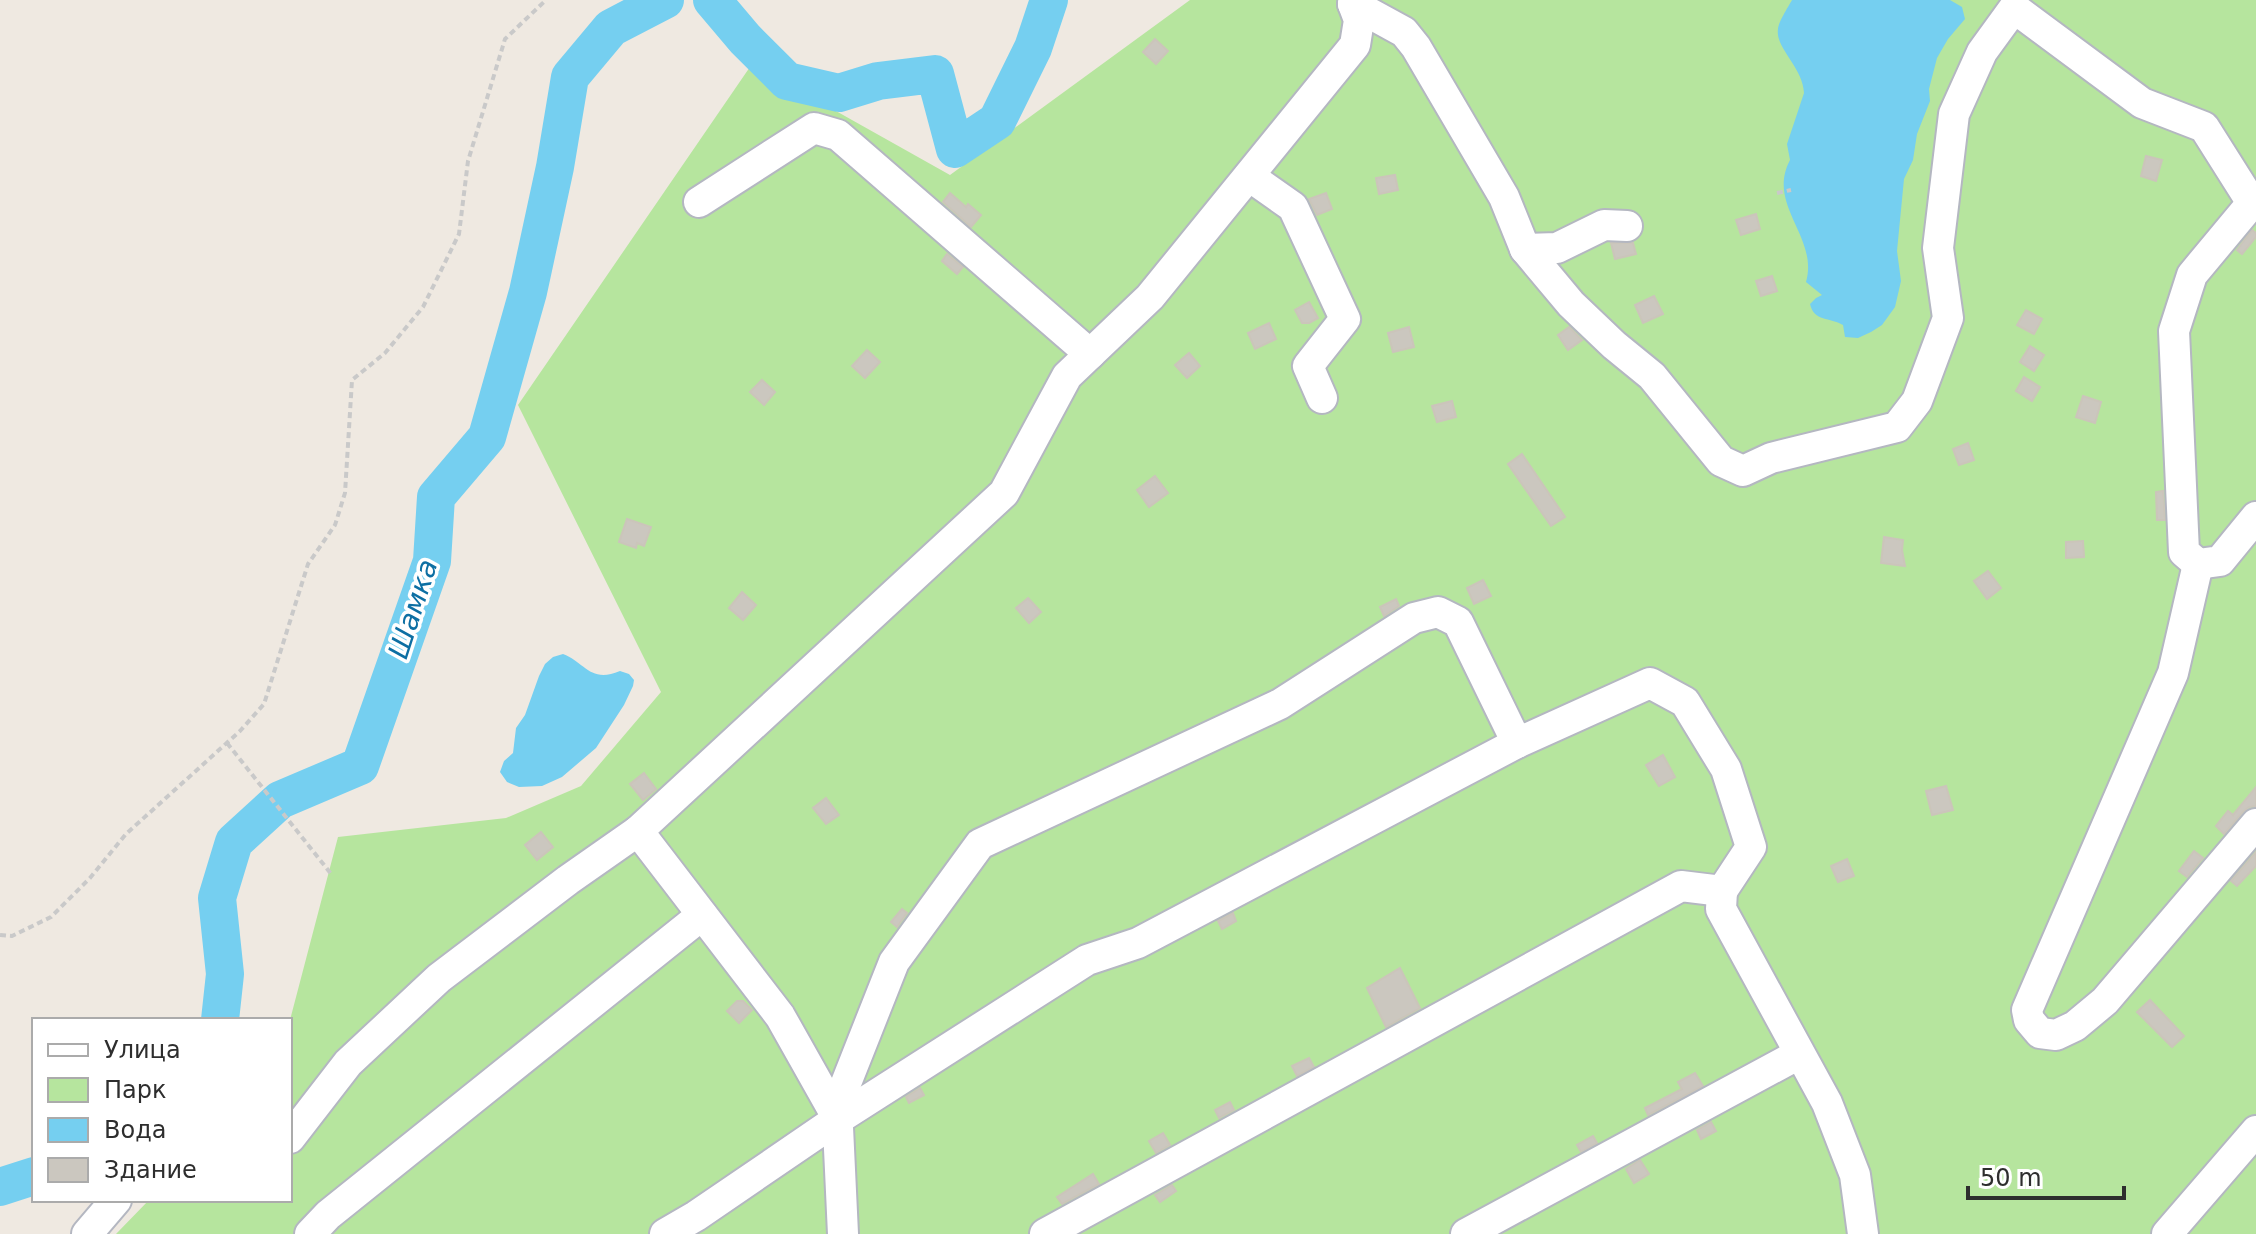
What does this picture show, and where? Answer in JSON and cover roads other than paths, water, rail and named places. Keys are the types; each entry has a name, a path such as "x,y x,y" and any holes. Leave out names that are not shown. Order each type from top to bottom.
{"lane":[{"path":"292,1135 348,1063 439,978 638,831 1004,493 1067,376 1150,297 1355,45 1359,20 1353,4 1404,32 1416,47 1504,197 1525,249 1571,304 1652,376 1721,461 1743,471 1771,458 1897,427 1917,401 1948,318 1938,248 1954,114 1982,52 2014,8 2142,103 2204,127 2254,201 2192,275 2174,331 2184,552 2198,564 2220,561 2256,517"},
{"path":"699,202 814,128 838,135 1090,354"},
{"path":"1249,176 1293,207 1345,319 1308,366 1322,398"},
{"path":"1525,249 1557,248 1604,225 1627,226"},
{"path":"2198,564 2173,673 2027,1010 2029,1020 2040,1033 2056,1035 2075,1026 2105,1001 2256,824"},
{"path":"843,1234 837,1106 894,962 980,844 1280,704 1414,618 1438,612 1458,622 1517,743"},
{"path":"665,1234 1087,960 1138,943 1517,743 1650,683 1685,702 1726,769 1751,847 1722,891 1721,909 1827,1103 1855,1175 1863,1234"},
{"path":"638,831 780,1016 838,1119"},
{"path":"1045,1234 1681,886 1722,891"},
{"path":"310,1234 328,1215 702,915"},
{"path":"1466,1234 1799,1054"},
{"path":"2167,1234 2256,1131"},
{"path":"87,1234 114,1202"}],"water":[{"path":"1792,0 1950,0 1962,7 1965,19 1937,58 1929,89 1930,101 1917,134 1913,160 1904,179 1897,251 1901,281 1895,307 1882,325 1858,338 1845,337 1843,325 1812,310 1810,304 1822,295 1806,282 1806,250 1784,192 1784,176 1790,160 1787,144 1804,93 1799,75 1778,36 1780,23"},
{"path":"563,654 595,673 602,675 620,671 629,674 634,680 633,686 596,748 562,777 542,786 519,787 507,782 500,772 504,761 513,753 516,728 525,715 545,664"}],"waterway":[{"name":"Шамка","path":"220,1018 225,974 217,898 234,842 280,800 360,766 432,561 436,497 487,437 528,292 555,167 570,77 611,28 665,0"},
{"name":"Шамка","path":"712,0 787,81 839,93 878,81 935,74 955,149 997,121 1033,48 1049,0"},
{"name":"Шамка","path":"0,1187 32,1177"}]}
